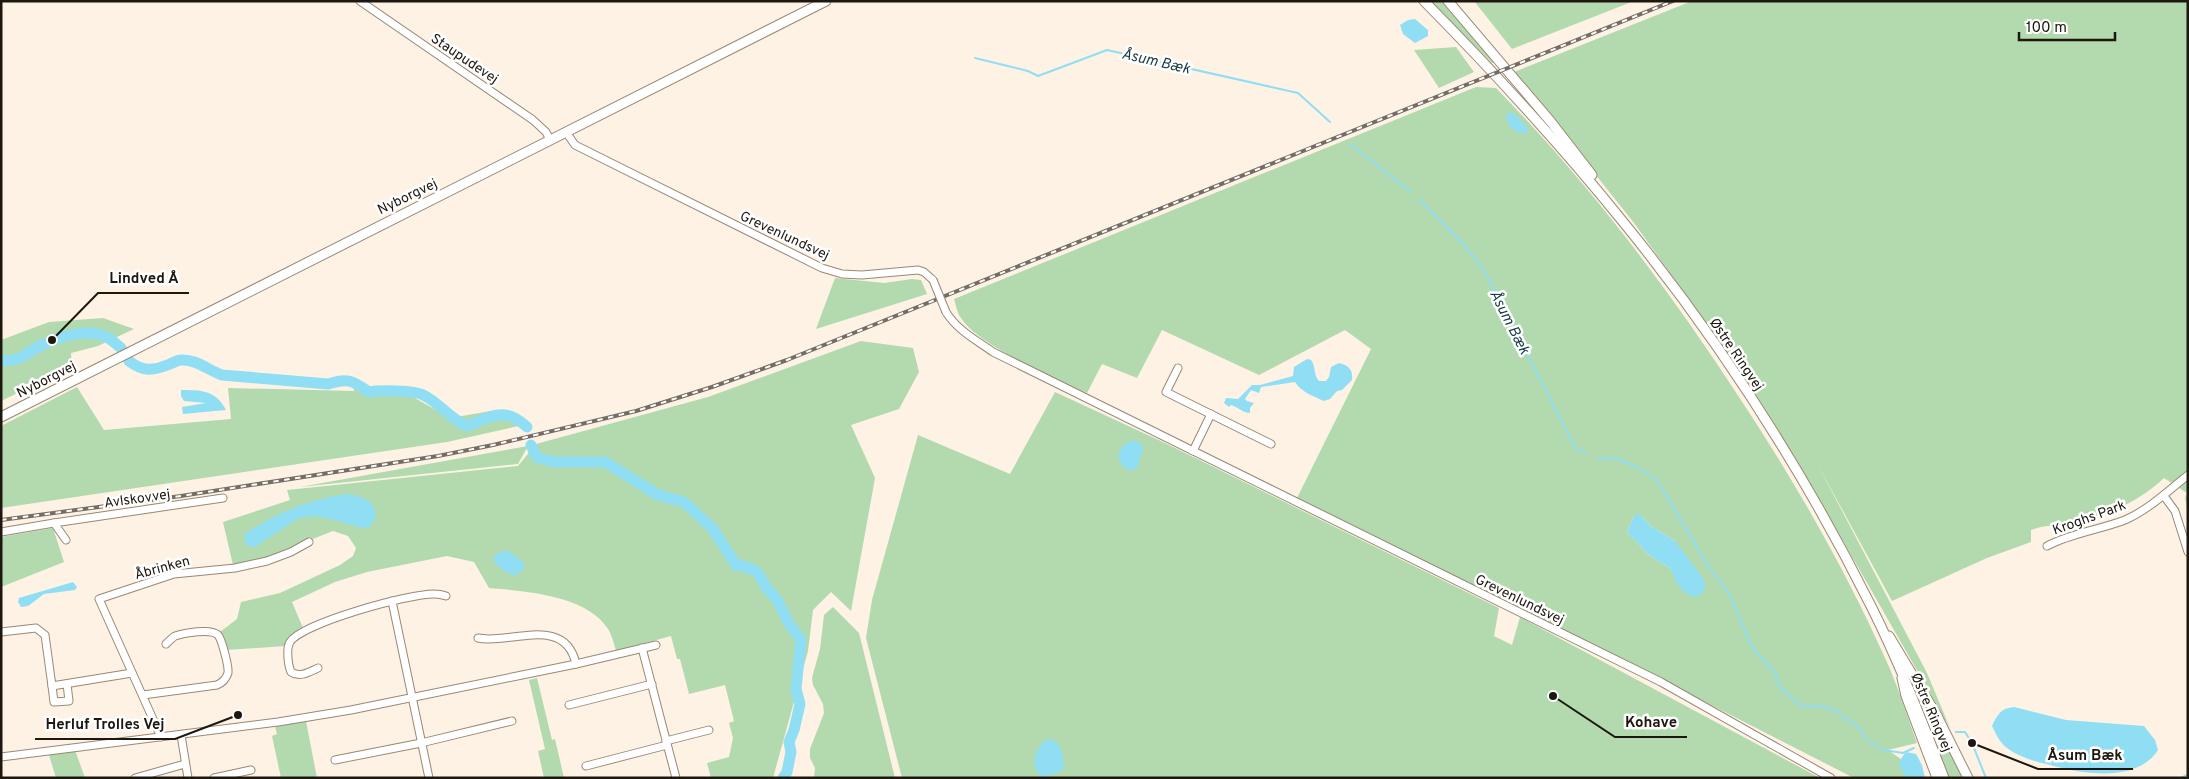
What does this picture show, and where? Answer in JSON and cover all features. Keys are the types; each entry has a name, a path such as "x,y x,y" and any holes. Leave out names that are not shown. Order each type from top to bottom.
{"main road":[{"name":"Nyborgvej","path":"1,417 826,1"},
{"path":"1419,1 1445,23"},
{"name":"Østre Ringvej","path":"1424,1 1583,173 1626,225 1719,349 1814,502 1873,609 1944,778"},
{"path":"1448,1 1551,122 1626,225"},
{"path":"1873,609 1915,677 1968,778"}],"street":[{"name":"Staupudevej","path":"360,1 533,120 546,132 550,140"},
{"name":"Grevenlundsvej","path":"566,132 575,145 822,268 842,274 862,275 918,270 924,272 933,280 946,312 952,321 966,334 993,352 1662,682 1830,778"},
{"path":"1178,368 1166,392 1271,444"},
{"path":"1193,451 1211,414"},
{"name":"Kroghs Park","path":"2048,546 2060,539 2126,520 2164,496 2188,475"},
{"path":"2164,496 2175,511 2188,552"},
{"name":"Avlskovvej","path":"1,532 223,498"},
{"path":"54,523 66,540"},
{"name":"Åbrinken","path":"162,737 99,599 174,574 235,568 267,561 291,552 309,542"},
{"path":"318,668 304,674 297,675 291,672 288,647 295,637 354,612 392,601 434,594 446,596"},
{"path":"392,601 429,778"},
{"path":"1,632 36,628 44,635 54,702 69,701 67,684"},
{"path":"143,695 218,685 226,677 228,670 222,642 219,636 213,632 205,631 174,637 166,644"},
{"path":"478,638 488,640 528,634 546,636 560,640 569,647 574,654 576,664"},
{"path":"1,757 278,722 411,699 656,645"},
{"path":"642,648 676,778"},
{"path":"1900,670 1905,696 1936,778"},
{"path":"52,686 132,673"},
{"path":"569,705 652,684"},
{"path":"335,760 421,743 512,721"},
{"path":"586,766 709,730"},
{"path":"181,735 188,778"},
{"path":"135,778 185,764"},
{"path":"214,778 251,770"}],"green space":[{"path":"1431,1 1444,1 1495,62 1492,63"},
{"path":"1474,1 1634,1 1512,49"},
{"path":"1692,1 2188,1 2188,513 2185,498 2187,493 2164,478 2143,495 2120,508 2095,517 2031,530 2031,542 1987,558 1892,601 1818,465 1927,673 1950,728 1795,457 1716,337 1634,223 1514,72"},
{"path":"1456,47 1474,72 1439,88 1414,50"},
{"path":"1476,87 1496,88 1595,198 1655,276 1712,356 1781,462 1839,564 1874,634 1897,687 1917,743 1888,750 1918,771 1920,778 1854,778 1671,683 1297,498 1371,349 1345,330 1259,375 1162,330 1137,378 1102,364 1087,393 1038,370 1000,350 984,339 970,329 961,318 954,299","holes":["1641,516 1651,526 1675,541 1673,574 1670,568 1649,555 1627,532 1633,518"]},
{"path":"835,278 884,283 912,279 921,280 927,294 816,329"},
{"path":"103,318 134,329 98,346 71,353 72,367 1,401 1,340 49,322"},
{"path":"861,341 913,348 919,372 899,409 851,425 875,478 851,611 831,592 813,610 808,651 773,778 711,778 707,763 729,757 733,738 729,723 734,721 725,685 689,694 680,659 677,659 671,636 616,651 608,629 598,618 585,609 570,602 536,593 489,588 474,562 447,556 367,572 335,582 292,602 303,628 288,637 285,646 227,650 220,632 237,619 241,602 280,593 340,565 353,556 356,548 348,536 333,531 267,557 233,565 223,522 290,500 287,490 518,466 536,444 708,397"},
{"path":"77,387 104,430 231,419 228,388 354,391 354,388 413,397 450,418 497,410 523,425 447,442 1,508 1,426"},
{"path":"1055,392 1163,442 1499,608 1494,636 1512,645 1520,617 1820,778 902,778 866,638 872,600 918,435 1010,474"},
{"path":"528,446 518,464 300,487"},
{"path":"53,528 64,562 1,587 1,537"},
{"path":"833,607 859,633 895,778 814,778 815,768 810,758 810,749 824,713 823,704 813,685 812,678 820,649 824,615"},
{"path":"537,678 552,740 555,739 564,778 544,778 538,751 545,749 529,680"},
{"path":"306,721 317,778 281,778 272,736 277,734 275,726"},
{"path":"1946,742 1963,778 1948,778 1936,746"},
{"path":"75,750 85,778 56,778 49,755"}],"water":[{"path":"1415,19 1428,30 1428,36 1415,43 1403,34 1400,25 1408,20"},
{"path":"1508,113 1513,113 1527,127 1528,133 1516,131 1511,127 1506,116"},
{"path":"1307,359 1313,362 1319,381 1326,381 1331,367 1339,363 1350,368 1352,380 1330,399 1324,401 1304,391 1295,382 1261,387 1259,393 1251,390 1245,399 1254,403 1250,408 1250,413 1231,405 1229,407 1224,403 1226,398 1238,399 1252,385 1260,385 1293,376 1294,367"},
{"path":"181,390 207,392 218,398 226,410 183,414 182,407 206,403 184,401 181,396"},
{"path":"1132,440 1141,443 1143,450 1137,468 1131,471 1122,466 1118,454 1123,446"},
{"path":"345,494 365,499 371,503 376,513 370,527 362,528 315,516 299,518 255,547 249,547 245,543 245,534 280,514 318,500"},
{"path":"1638,513 1651,526 1675,541 1703,578 1705,588 1701,594 1694,597 1686,593 1677,584 1670,568 1649,555 1627,532 1633,518"},
{"path":"507,550 523,562 524,569 514,576 499,567 493,558 496,554"},
{"path":"73,582 77,587 75,590 44,594 28,606 21,607 18,602 19,598"},
{"path":"2014,707 2066,720 2144,726 2155,740 2158,750 2140,766 2116,773 2075,771 2033,761 2013,752 2005,746 1998,738 1992,726 2000,713"},
{"path":"1047,739 1057,742 1062,752 1064,769 1043,777 1036,769 1035,758 1039,747"},
{"path":"1906,752 1916,754 1922,765 1925,778 1907,778 1900,768 1900,760"}],"waterway":[{"name":"Åsum Bæk","path":"975,58 1028,71 1038,76 1107,50 1298,93 1330,122"},
{"name":"Åsum Bæk","path":"1350,144 1411,192"},
{"name":"Åsum Bæk","path":"1420,200 1467,248 1484,270 1576,449 1586,453"},
{"path":"1,361 19,358 47,343 81,333 105,336 121,348"},
{"path":"129,361 144,369 158,368 178,360 186,360 222,375 328,384 350,381 369,392 405,391 419,393 429,398 454,419 467,426 491,416 505,415 512,417 527,427"},
{"path":"531,445 536,457 554,462 605,462 658,495 684,502 713,529 736,565 750,568 758,573 766,587 778,601 788,622 801,640 796,689 800,704 789,742 791,752 787,772 783,778"},
{"name":"Åsum Bæk","path":"1598,458 1617,459 1637,467 1656,479 1706,562 1730,595 1752,647 1777,675 1776,680 1781,688 1802,707 1823,706 1838,712 1859,728 1867,740 1884,750 1903,753 1914,748"},
{"name":"Åsum Bæk","path":"1956,732 1965,732 1972,743 1986,778"},
{"name":"Åsum Bæk","path":"2181,778 2188,774"}],"railway":[{"path":"1,520 181,496 438,456 636,411 712,387 787,360 1673,1"}],"place":[{"name":"Lindved Å","path":"52,340"},
{"name":"Kohave","path":"1553,696"},
{"name":"Herluf Trolles Vej","path":"238,715"},
{"name":"Åsum Bæk","path":"1972,743"}]}
